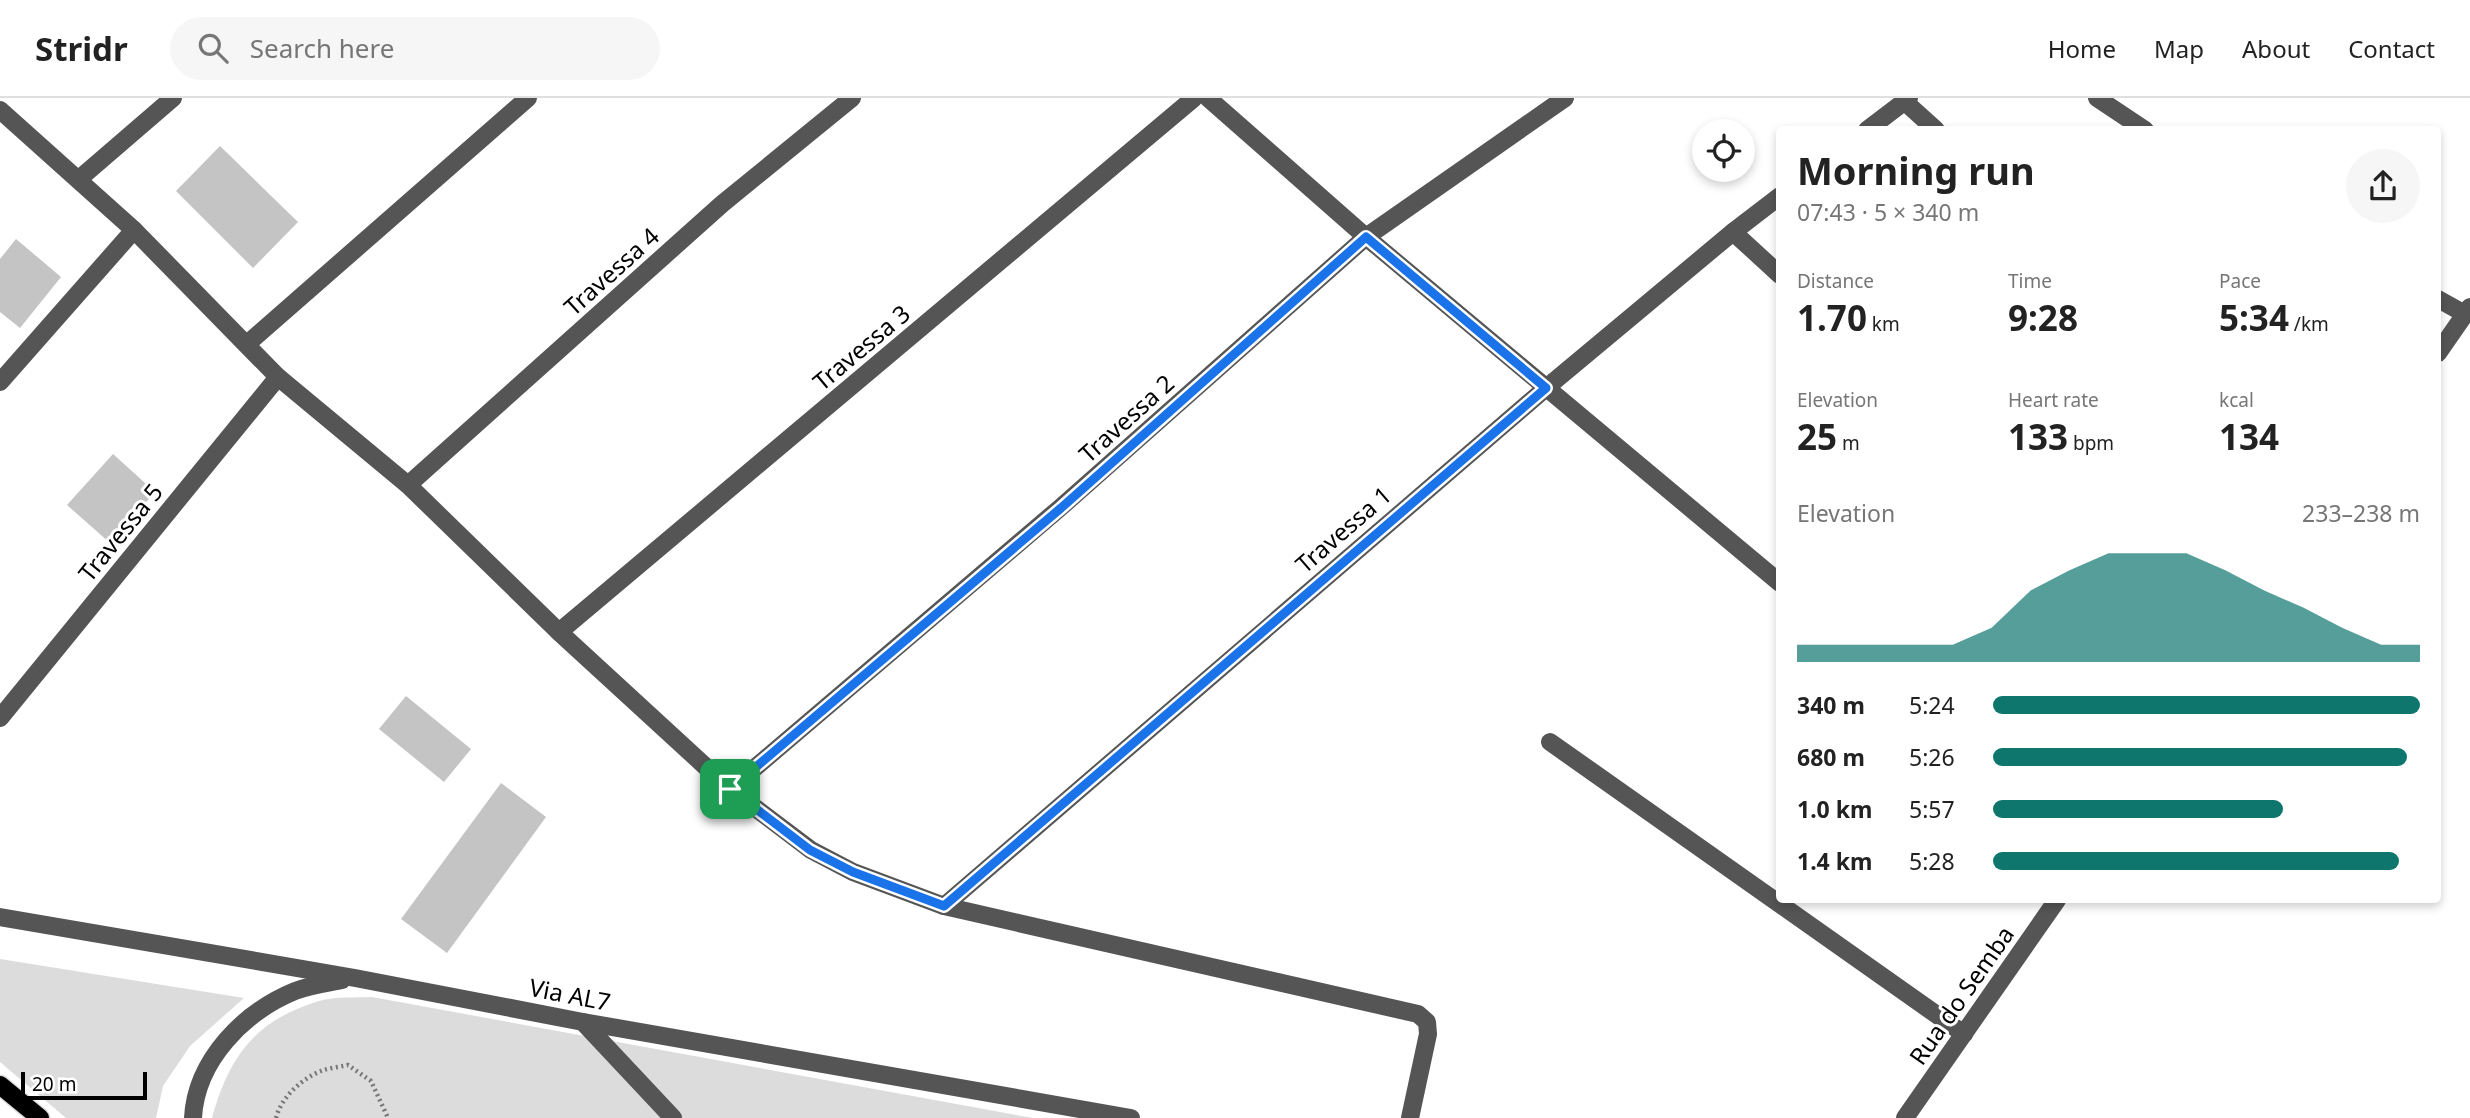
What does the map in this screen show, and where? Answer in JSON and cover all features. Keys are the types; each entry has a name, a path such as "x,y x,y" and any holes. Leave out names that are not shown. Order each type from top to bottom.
{"main road":[{"path":"0,1085 40,1118"}],"street":[{"path":"79,179 173,98"},
{"path":"247,344 528,98"},
{"name":"Travessa 4","path":"408,485 722,204 852,98"},
{"name":"Travessa 3","path":"559,632 1195,98"},
{"path":"1208,98 1366,237 1776,580"},
{"name":"Travessa 2","path":"730,789 1061,508 1366,237 1565,98"},
{"path":"2096,98 2139,126"},
{"path":"1872,126 1906,100 1932,126"},
{"path":"0,110 134,230 278,377 408,485 559,632 730,789 810,850 853,872 944,906 1418,1014 1427,1022 1428,1034 1410,1118"},
{"name":"Travessa 1","path":"944,906 1546,388 1776,199"},
{"path":"0,382 134,230"},
{"path":"1733,232 1776,271"},
{"path":"2441,300 2468,310 2441,349"},
{"name":"Travessa 5","path":"0,718 278,377"},
{"path":"1550,742 1776,901"},
{"path":"1778,903 1964,1034"},
{"name":"Rua do Semba","path":"1905,1118 2055,903"},
{"name":"Via AL7","path":"0,917 355,978 583,1022 1130,1118"},
{"path":"193,1118 194,1103 211,1059 238,1027 265,1006 296,991 355,978"},
{"path":"583,1022 673,1118"}],"path":[{"path":"276,1118 279,1104 298,1086 320,1071 348,1065 372,1081 388,1118"}],"shaded area":[{"path":"0,959 244,998 190,1046 163,1086 156,1118 66,1118 0,1062"},
{"path":"372,997 1033,1118 212,1118 236,1059 262,1030 297,1009 325,999"}],"building":[{"path":"220,146 298,222 253,268 176,191"},
{"path":"16,239 61,277 20,328 0,312 0,259"},
{"path":"113,454 155,492 110,543 67,505"},
{"path":"406,696 471,749 444,782 379,729"},
{"path":"501,783 546,817 447,953 401,919"}],"route":[{"path":"1366,237 1546,388 944,906 853,872 810,850 730,789 1061,508 1366,237"}]}
